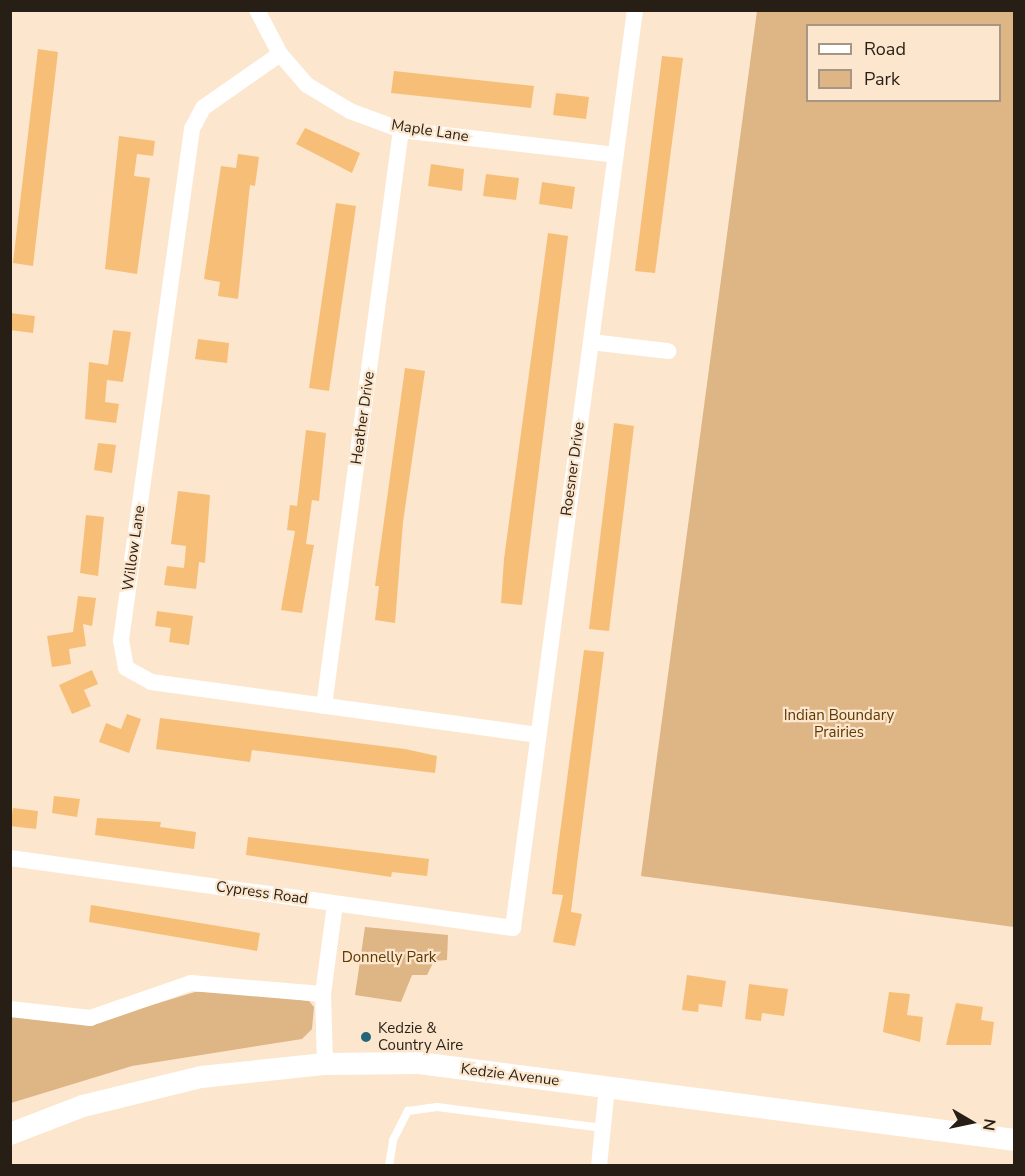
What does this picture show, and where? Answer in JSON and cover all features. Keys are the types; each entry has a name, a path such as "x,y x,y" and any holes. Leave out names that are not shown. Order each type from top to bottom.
{"main road":[{"name":"Kedzie Avenue","path":"10,1134 83,1106 201,1077 325,1064 419,1063 1014,1140"}],"street":[{"name":"Maple Lane","path":"257,10 280,54 315,90 350,111 401,130 616,155"},
{"name":"Roesner Drive","path":"513,928 635,10"},
{"name":"Willow Lane","path":"280,54 203,108 192,129 121,640 126,668 151,682 537,735"},
{"name":"Heather Drive","path":"324,706 401,130"},
{"path":"591,342 668,351"},
{"name":"Cypress Road","path":"10,858 513,928"},
{"path":"325,1064 323,994 335,904"},
{"path":"10,1009 90,1018 191,983 323,994"},
{"path":"600,1166 607,1088"}],"lane":[{"path":"389,1166 393,1140 408,1111 437,1107 603,1128"}],"green space":[{"name":"Indian Boundary Prairies","path":"757,11 1014,11 1014,927 641,876"},
{"name":"Donnelly Park","path":"365,927 448,935 447,960 434,961 427,975 412,975 401,1002 355,995"},
{"path":"224,989 309,1001 314,1007 312,1029 302,1039 132,1066 11,1103 11,1015 93,1023 195,992"}],"building":[{"path":"38,49 58,52 33,266 13,263"},
{"path":"662,56 683,58 655,273 635,271"},
{"path":"394,71 534,86 531,108 391,93"},
{"path":"556,93 589,97 586,119 553,115"},
{"path":"305,128 360,153 352,173 296,144"},
{"path":"119,136 155,141 153,156 137,154 134,176 150,178 137,274 105,269"},
{"path":"238,154 259,157 255,186 250,185 238,299 218,296 220,282 204,279 221,166 236,168"},
{"path":"431,164 464,169 462,191 428,186"},
{"path":"486,174 519,178 516,200 483,196"},
{"path":"542,182 575,187 572,209 539,204"},
{"path":"336,203 356,206 329,391 309,388"},
{"path":"548,233 568,236 522,605 501,603 504,559"},
{"path":"10,313 35,316 33,333 10,330"},
{"path":"113,330 131,332 123,382 107,380 105,402 119,404 116,423 85,419 89,362 108,365"},
{"path":"198,339 229,343 227,363 195,359"},
{"path":"405,368 425,371 403,522 395,623 375,620 379,586 375,586"},
{"path":"614,423 634,426 609,631 589,629"},
{"path":"306,430 326,433 319,501 312,500 306,544 314,545 302,613 281,610 295,531 287,530 290,505 297,506"},
{"path":"98,443 116,445 112,473 94,470"},
{"path":"178,491 210,495 205,563 199,562 196,589 164,585 167,566 184,568 186,546 171,544"},
{"path":"86,515 104,517 98,576 80,573"},
{"path":"78,596 96,598 92,626 83,624 86,646 69,649 71,664 52,667 47,636 73,632"},
{"path":"157,611 193,616 189,645 169,642 171,628 155,626"},
{"path":"584,650 604,652 571,912 582,914 575,946 553,942 563,895 552,894"},
{"path":"92,670 98,684 84,690 91,706 72,714 59,685"},
{"path":"127,714 141,719 129,753 99,742 106,723 121,729"},
{"path":"160,718 405,749 437,756 435,773 252,750 250,762 156,749"},
{"path":"54,796 80,799 77,817 52,813"},
{"path":"13,808 38,811 36,829 10,826"},
{"path":"97,818 161,822 160,827 196,832 194,849 95,835"},
{"path":"248,837 429,859 427,876 392,872 391,877 246,855"},
{"path":"91,905 260,933 257,951 89,922"},
{"path":"687,975 726,981 722,1007 699,1004 698,1012 682,1010"},
{"path":"749,984 788,989 784,1016 762,1013 761,1021 745,1019"},
{"path":"889,992 910,994 907,1015 923,1017 920,1042 883,1032"},
{"path":"956,1003 983,1007 981,1020 994,1022 991,1045 946,1045"}],"place":[{"name":"Kedzie & Country Aire","path":"366,1037"}]}
